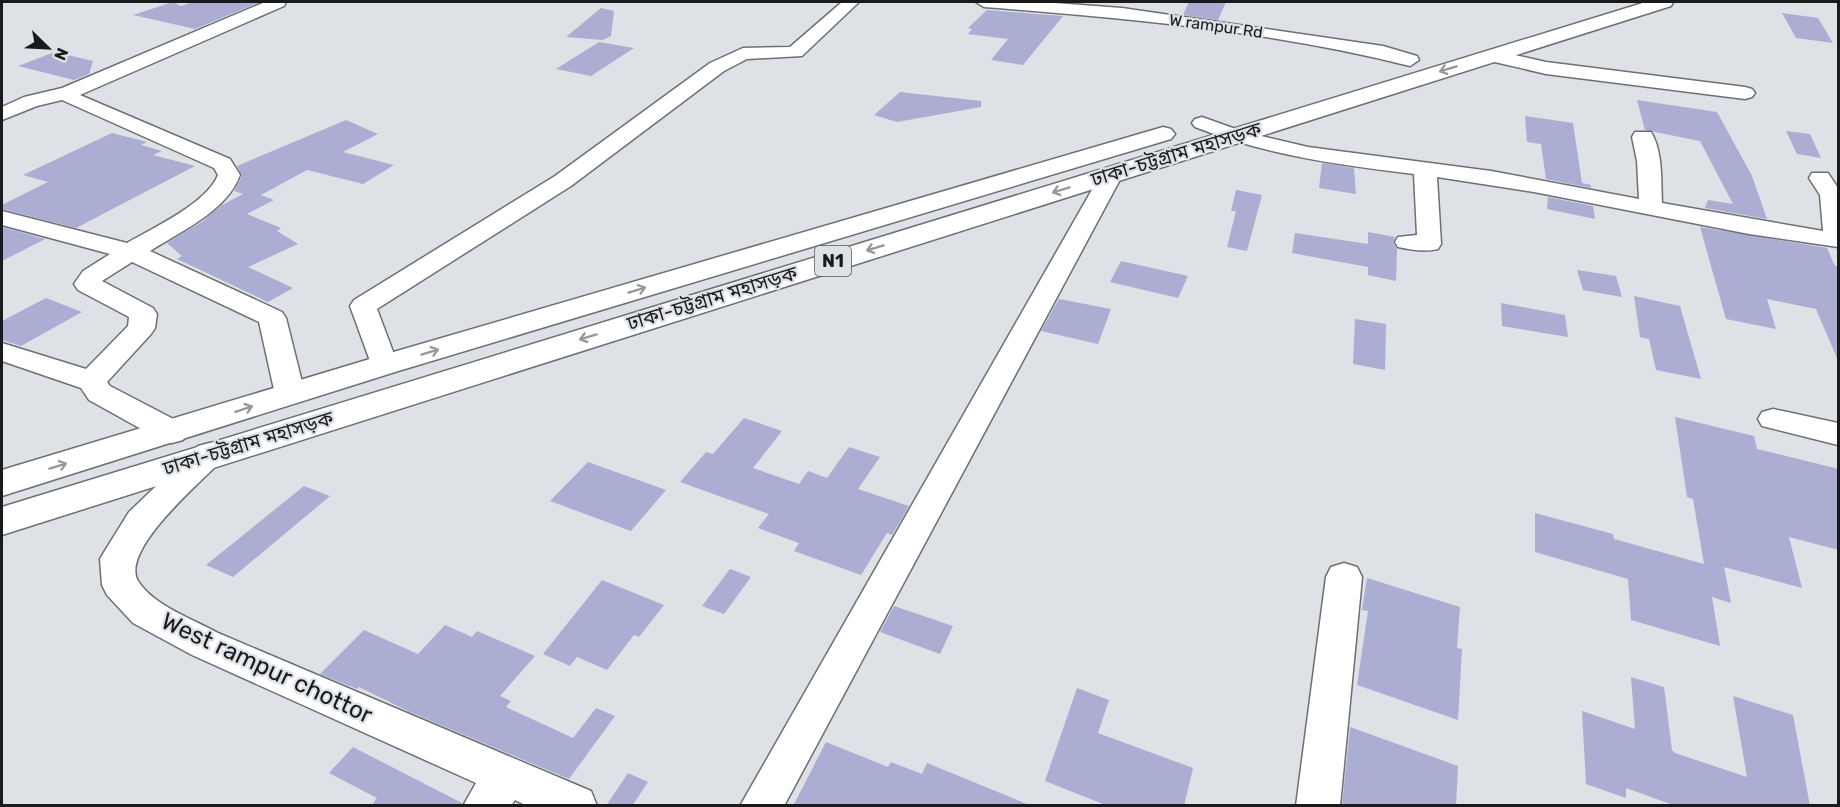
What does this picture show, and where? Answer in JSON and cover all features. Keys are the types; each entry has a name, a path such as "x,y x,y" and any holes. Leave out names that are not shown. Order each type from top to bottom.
{"highway":[{"name":"ঢাকা-চট্টগ্রাম মহাসড়ক","path":"2,483 384,365 1612,2"},
{"name":"ঢাকা-চট্টগ্রাম মহাসড়ক","path":"2,521 209,454 1664,2"}],"street":[{"path":"2,114 31,101 69,93 278,2"},
{"path":"384,365 363,306 563,181 717,67 743,54 795,52 851,2"},
{"name":"W rampur Rd","path":"984,2 1122,13 1190,22 1372,51 1410,60"},
{"path":"1493,56 1529,66 1745,93"},
{"path":"69,93 70,98 222,164 229,175 224,188 195,212 92,276 87,284 143,314 141,328 92,381"},
{"path":"1202,123 1231,136 1294,151 1491,177 1651,209 1836,240 1832,195 1820,178"},
{"path":"1643,136 1648,161 1651,209"},
{"path":"1407,242 1429,244 1429,199 1425,169"},
{"path":"761,806 1112,174"},
{"path":"2,218 132,252 272,318 290,394"},
{"path":"2,352 92,381 99,393 172,432"},
{"path":"1773,419 1839,434"},
{"name":"West rampur chottor","path":"209,454 141,521 118,559 120,585 146,612 496,790 576,806"},
{"path":"1318,806 1344,577"}],"building":[{"path":"173,2 181,6 192,2 260,2 195,29 133,15"},
{"path":"1189,2 1226,2 1218,20 1183,15"},
{"path":"601,8 614,11 611,36 603,40 566,37"},
{"path":"987,10 1063,16 1023,65 991,60 1008,39 968,34 972,29 968,28"},
{"path":"1782,13 1818,18 1833,43 1796,38"},
{"path":"599,42 634,48 591,76 556,69"},
{"path":"55,52 93,61 89,74 74,80 18,66"},
{"path":"900,92 981,101 981,107 897,122 874,115"},
{"path":"1637,100 1717,112 1752,176 1767,219 1705,208 1708,200 1733,204 1700,141 1645,130"},
{"path":"1525,116 1573,123 1582,183 1591,185 1591,188 1546,179 1541,144 1527,142"},
{"path":"346,120 378,134 343,152 394,165 363,184 307,170 261,195 274,200 247,214 281,228 277,231 298,244 248,267 293,288 268,302 177,259 182,256 167,243 203,221 222,205 243,194 234,191 242,176 237,166"},
{"path":"1786,131 1810,134 1821,158 1797,154"},
{"path":"112,133 147,142 141,145 162,151 153,155 195,166 76,228 2,209 2,205 48,182 23,175"},
{"path":"1322,163 1354,168 1356,194 1319,188"},
{"path":"1236,190 1262,195 1247,251 1227,247 1236,211 1231,211"},
{"path":"1548,197 1593,206 1595,219 1547,209"},
{"path":"2,227 45,239 2,261"},
{"path":"1700,227 1827,248 1835,266 1839,266 1839,363 1816,309 1767,299 1776,329 1726,319"},
{"path":"1368,232 1395,237 1393,243 1397,249 1396,281 1368,275 1368,267 1292,253 1295,233 1368,244"},
{"path":"1121,261 1188,276 1178,298 1110,282"},
{"path":"1577,270 1616,276 1622,297 1583,290"},
{"path":"1634,296 1680,306 1701,379 1656,370 1649,339 1640,337"},
{"path":"46,298 82,312 21,346 2,340 2,321"},
{"path":"1059,299 1111,309 1098,344 1041,331"},
{"path":"1501,303 1565,315 1568,337 1502,326"},
{"path":"1355,319 1386,324 1385,370 1353,364"},
{"path":"1675,417 1754,436 1757,449 1839,469 1839,550 1789,537 1802,588 1724,567 1731,603 1712,597 1720,646 1631,620 1628,579 1535,552 1535,513 1613,534 1614,539 1704,564 1693,499 1687,497"},
{"path":"744,418 782,431 753,468 799,484 808,471 827,478 849,447 880,457 858,489 909,506 892,535 887,533 861,575 794,551 799,543 758,528 769,514 680,482 706,452 713,454"},
{"path":"588,462 666,490 631,531 550,501"},
{"path":"304,486 330,496 233,577 206,565"},
{"path":"730,569 751,577 724,614 702,606"},
{"path":"1367,578 1460,607 1457,648 1462,649 1458,720 1357,685 1368,611 1362,610"},
{"path":"602,580 664,605 639,637 634,635 607,670 577,657 570,666 543,654"},
{"path":"894,606 953,626 940,654 880,632"},
{"path":"445,625 472,637 477,631 535,656 500,696 511,701 506,707 573,738 596,708 615,716 569,779 410,712 359,687 357,689 320,674 364,630 418,654"},
{"path":"1631,677 1664,687 1672,750 1675,753 1747,777 1733,696 1793,715 1810,806 1676,806 1626,788 1626,798 1586,784 1582,711 1635,729"},
{"path":"1077,688 1109,700 1098,733 1193,768 1184,806 1108,806 1045,781"},
{"path":"1350,727 1458,766 1456,806 1342,806"},
{"path":"826,742 888,767 891,762 922,774 927,763 1032,806 793,806"},
{"path":"353,747 462,803 461,806 371,806 377,798 329,773"},
{"path":"628,773 648,782 632,806 606,806"}]}
